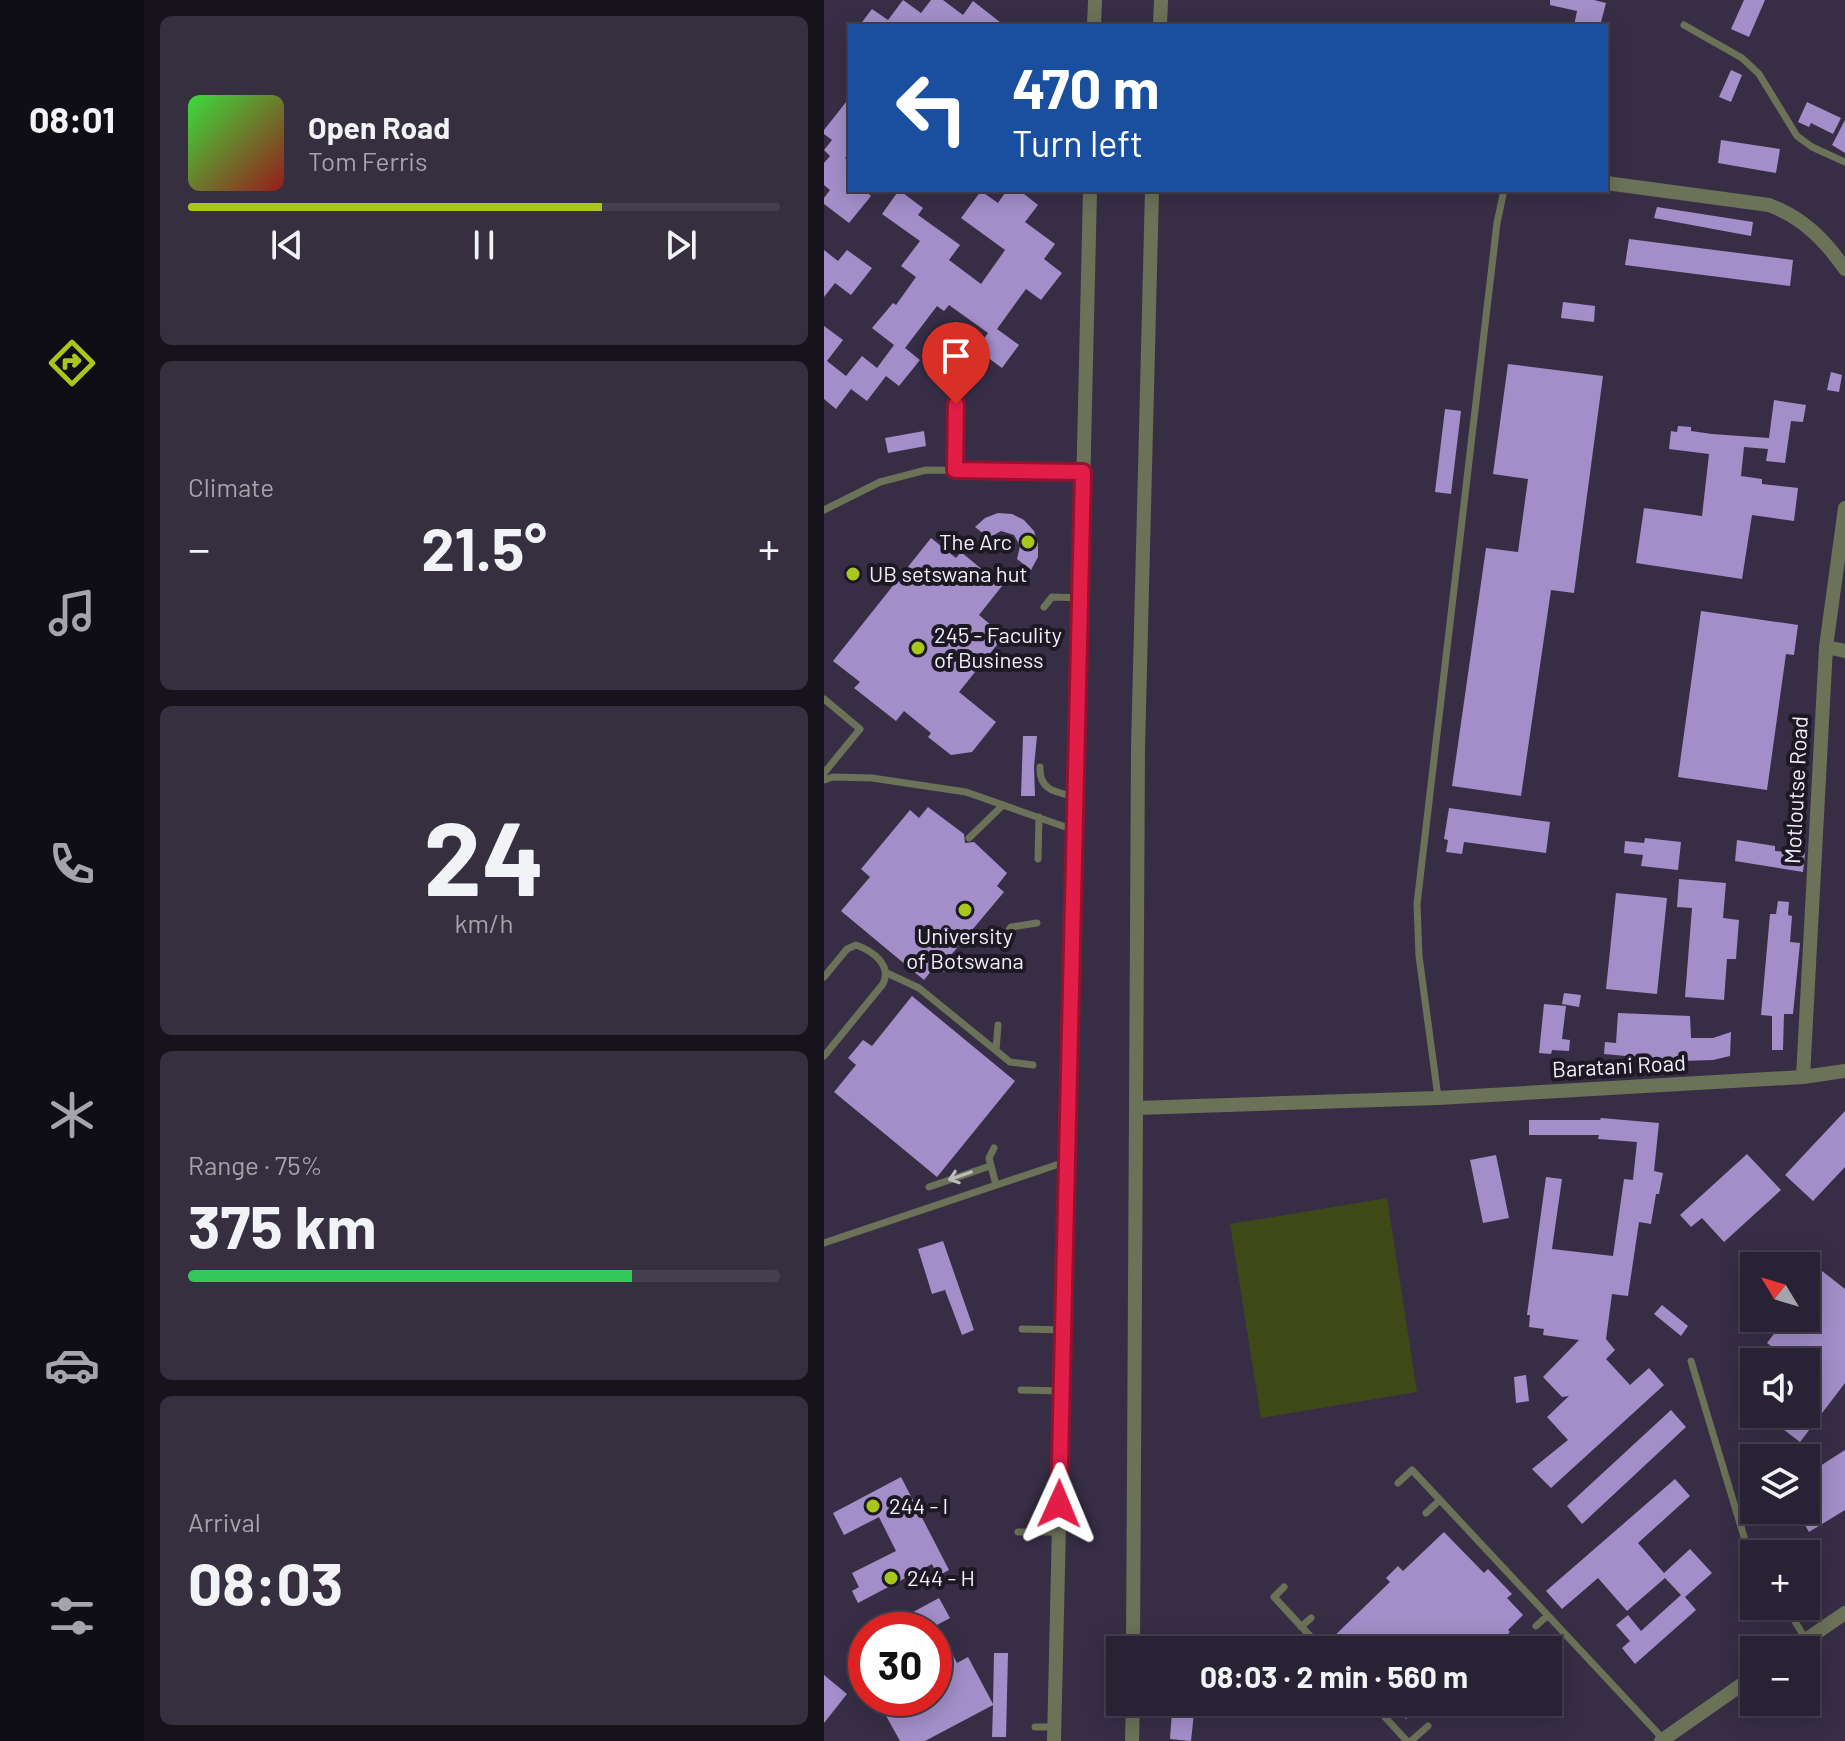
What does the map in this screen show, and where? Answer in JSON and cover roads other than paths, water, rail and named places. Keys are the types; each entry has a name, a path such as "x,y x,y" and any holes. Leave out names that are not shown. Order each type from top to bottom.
{"street":[{"path":"1094,24 1095,0"},
{"path":"1160,24 1161,0"},
{"path":"1608,183 1769,205 1791,214 1809,227 1826,243 1845,269"},
{"path":"1054,1734 1090,192"},
{"path":"1133,1636 1138,748 1152,192"},
{"name":"Motloutse Road","path":"1803,1077 1826,647 1845,508"},
{"path":"1826,647 1845,651"},
{"name":"Baratani Road","path":"1137,1108 1438,1098 1803,1077 1845,1071"},
{"path":"1813,1636 1841,1620"},
{"path":"1663,1740 1740,1686"},
{"path":"1132,1741 1133,1716"}],"lane":[{"path":"1684,25 1742,58 1759,74 1797,136 1812,147 1845,162"},
{"path":"1438,1098 1419,956 1417,904 1497,223 1504,192"},
{"path":"955,470 961,384 958,342"},
{"path":"824,510 880,482 926,470 1083,472"},
{"path":"1044,607 1052,597 1081,598"},
{"path":"824,699 860,729 824,773"},
{"path":"1040,767 1040,778 1048,790 1076,797"},
{"path":"824,780 833,777 912,783 966,792 1075,830"},
{"path":"969,838 1003,805"},
{"path":"1038,859 1039,817"},
{"path":"999,944 1011,927 1037,923"},
{"path":"824,977 847,949 856,945 885,965 887,973 883,984 824,1056"},
{"path":"887,973 919,988 1010,1062 1033,1065"},
{"path":"996,1050 998,1025"},
{"path":"994,1148 990,1154 990,1166 996,1185"},
{"path":"824,1243 1068,1161"},
{"path":"929,1187 990,1166"},
{"path":"1022,1329 1063,1330"},
{"path":"1691,1361 1745,1540"},
{"path":"1021,1390 1062,1391"},
{"path":"1398,1483 1412,1470 1663,1740"},
{"path":"1426,1513 1440,1500"},
{"path":"1018,1532 1058,1532"},
{"path":"1284,1587 1274,1597 1310,1636"},
{"path":"1536,1626 1547,1616"},
{"path":"1301,1627 1311,1618"},
{"path":"1385,1716 1409,1741 1428,1726"},
{"path":"1035,1727 1054,1734"}],"place":[{"name":"The Arc","path":"1028,542"},
{"name":"UB setswana hut","path":"853,574"},
{"name":"245 - Faculity of Business","path":"918,648"},
{"name":"University of Botswana","path":"965,910"},
{"name":"244 - I","path":"873,1506"},
{"name":"244 - H","path":"891,1578"}]}
